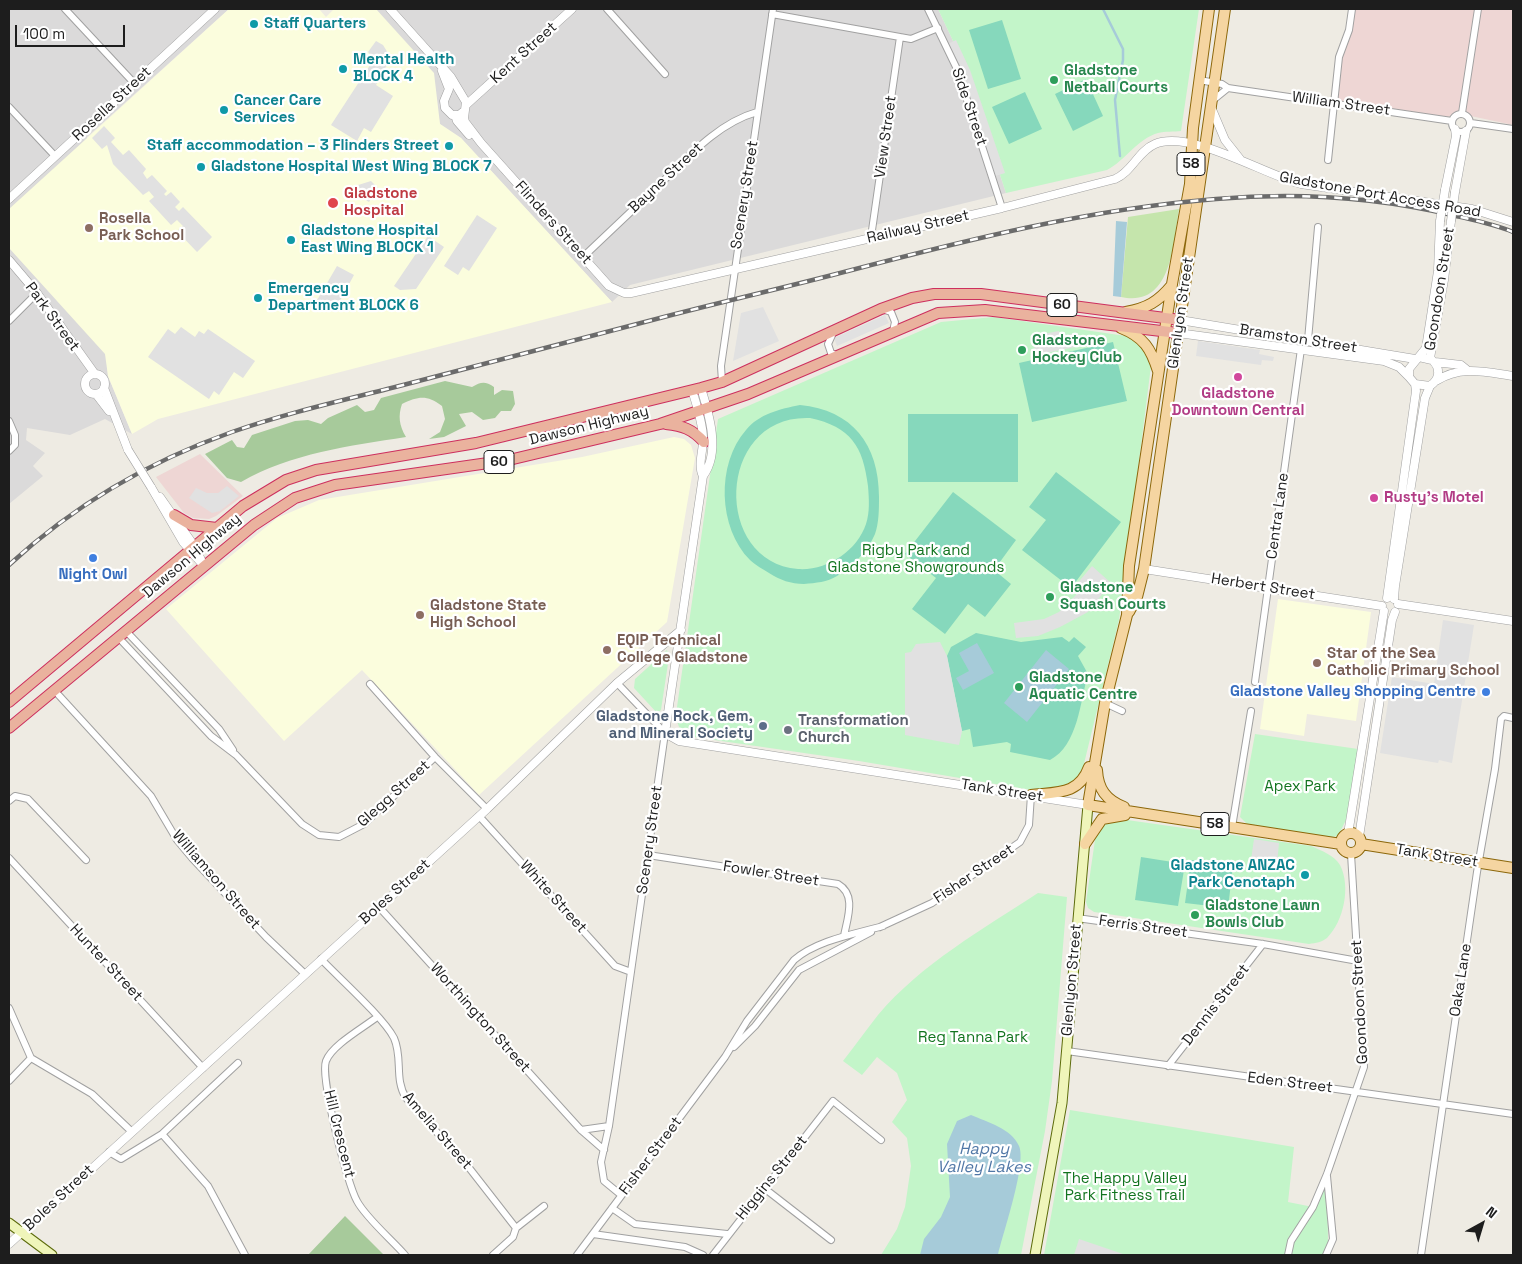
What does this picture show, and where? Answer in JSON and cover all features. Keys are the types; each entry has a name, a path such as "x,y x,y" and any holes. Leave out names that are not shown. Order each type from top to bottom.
{"highway":[{"name":"Dawson Highway","path":"9,702 256,497 300,474 476,444 722,382 882,309 912,298 957,293 1180,320"},
{"name":"Dawson Highway","path":"9,728 270,512 295,498 322,488 350,482 509,460 660,424 703,410 788,377 938,313 960,310 985,310 1178,332"},
{"path":"660,424 685,427 696,433 704,442"},
{"path":"174,515 191,525 217,528"}],"main road":[{"name":"Glenlyon Street","path":"1035,1255 1059,1128 1077,918 1096,747 1127,615 1130,566 1172,284 1190,184 1199,80 1210,9"},
{"name":"Glenlyon Street","path":"1127,615 1137,597 1144,569 1225,9"},
{"path":"1125,312 1145,308 1156,302 1172,284"},
{"name":"60","path":"1109,324 1141,338 1152,353 1159,374"},
{"path":"1031,795 1061,792 1080,784 1085,778 1096,747"},
{"path":"1096,747 1098,780 1101,792 1116,804 1141,814"},
{"name":"Tank Street","path":"1088,806 1341,844"},
{"path":"1085,844 1102,819 1141,814"},
{"path":"1344,837 1356,838 1359,850 1351,854 1343,850 1341,844 1344,837"},
{"name":"Tank Street","path":"1356,838 1513,868"},
{"path":"9,1223 52,1255"}],"street":[{"path":"65,9 134,83"},
{"name":"Rosella Street","path":"9,198 215,9"},
{"name":"Flinders Street","path":"390,9 451,77 464,102 466,122 481,143 609,286 624,293 631,293"},
{"name":"Kent Street","path":"464,102 476,97 572,9"},
{"path":"607,9 665,74"},
{"name":"Side Street","path":"928,9 957,69 1002,208"},
{"path":"1328,160 1339,57 1349,30 1352,9"},
{"path":"1462,114 1478,9"},
{"path":"772,11 912,39 938,28"},
{"name":"Scenery Street","path":"722,382 721,366 734,269 772,11"},
{"name":"View Street","path":"871,237 900,37"},
{"name":"Flinders Street","path":"438,62 450,89 446,98 445,108 449,114 455,115 457,121 470,136 481,143"},
{"name":"William Street","path":"1199,80 1214,82 1228,88 1334,103 1454,125"},
{"path":"1228,88 1211,104 1228,146 1245,164"},
{"path":"446,98 452,94 464,102 455,115"},
{"path":"9,107 55,156"},
{"name":"Bayne Street","path":"583,256 694,151 728,124 740,117 757,112"},
{"path":"1462,114 1469,118 1470,123 1466,131 1454,125 1457,115 1462,114"},
{"path":"1470,123 1513,129"},
{"name":"Goondoon Street","path":"1417,358 1426,348 1438,271 1440,221 1456,136 1454,125"},
{"name":"Goondoon Street","path":"1432,360 1455,192 1466,131"},
{"name":"Railway Street","path":"631,293 1002,208 1121,176 1155,144 1192,144"},
{"name":"Gladstone Port Access Road","path":"1192,144 1205,147 1274,176 1301,184 1472,209 1513,222"},
{"path":"1308,340 1318,227"},
{"name":"Park Street","path":"9,260 37,293 95,374"},
{"path":"9,321 37,293"},
{"path":"882,309 891,312 895,322 893,331"},
{"name":"Bramston Street","path":"1180,320 1417,358"},
{"name":"Bramston Street","path":"1178,332 1384,361 1398,367 1410,377"},
{"path":"833,333 828,344 831,352 836,355"},
{"name":"Centra Lane","path":"1255,682 1300,349"},
{"path":"76,350 87,378 85,384 87,390 96,394 113,417"},
{"path":"1356,838 1394,603 1416,391 1409,369 1417,358 1461,365 1466,369"},
{"path":"1394,603 1394,586 1425,398 1438,369 1432,360"},
{"path":"1415,384 1433,383 1446,375 1466,369 1513,376"},
{"path":"87,378 95,374 103,379 113,417 128,450 204,566"},
{"path":"96,394 104,388"},
{"name":"Scenery Street","path":"621,1195 609,1187 602,1174 604,1150 703,476 708,470 712,439 696,389"},
{"name":"Scenery Street","path":"703,410 704,442 700,469 703,476"},
{"path":"9,421 15,435 15,445 9,450"},
{"path":"151,487 174,515 192,549"},
{"name":"Herbert Street","path":"1144,569 1383,608 1389,614 1394,603"},
{"path":"1356,838 1383,608 1394,603 1513,621"},
{"name":"Boles Street","path":"9,1244 479,816 617,684 680,630"},
{"name":"Glegg Street","path":"122,634 219,728 236,755"},
{"name":"Glegg Street","path":"122,634 211,736 236,755 302,824 319,835 331,837 350,833 364,824 435,757"},
{"path":"370,684 435,757 486,809"},
{"path":"617,684 665,734"},
{"name":"Williamson Street","path":"54,690 151,796 177,840 192,858 266,937 304,974"},
{"path":"1105,703 1122,711"},
{"path":"1232,827 1250,712"},
{"name":"Oaka Lane","path":"1422,1255 1442,1104 1494,775 1501,719 1504,716 1513,718"},
{"name":"Tank Street","path":"665,734 679,740 1031,795 1088,806"},
{"name":"Fisher Street","path":"725,1057 755,1026 799,970 883,926 932,903 1020,842 1029,825 1031,795"},
{"path":"9,801 15,796 28,800 86,860"},
{"name":"White Street","path":"479,816 615,966 631,972"},
{"name":"Goondoon Street","path":"1288,1255 1291,1241 1313,1207 1327,1174 1358,1091 1364,1067 1351,854"},
{"name":"Fowler Street","path":"648,855 838,884 846,890 850,899 844,936"},
{"name":"Hunter Street","path":"9,858 203,1068"},
{"name":"Worthington Street","path":"379,907 581,1130 604,1150"},
{"name":"Ferris Street","path":"1077,918 1263,944 1358,960"},
{"name":"Fisher Street","path":"577,1255 725,1057 747,1021 794,960 804,953 844,936 883,926"},
{"name":"Dennis Street","path":"1168,1066 1263,944"},
{"name":"Amelia Street","path":"320,959 377,1017 394,1038 397,1048 399,1084 406,1098 470,1169 516,1228"},
{"path":"9,1008 32,1058 92,1094 131,1131"},
{"name":"Hill Crescent","path":"377,1017 332,1051 326,1060 324,1075 334,1123 357,1201 405,1255"},
{"name":"Eden Street","path":"1067,1051 1513,1114"},
{"path":"9,1081 32,1058"},
{"path":"109,1152 121,1159 162,1134 238,1063"},
{"name":"Higgins Street","path":"713,1255 727,1234 833,1101 881,1140"},
{"path":"581,1130 609,1126"},
{"path":"162,1134 208,1186 245,1255"},
{"name":"Goondoon Street","path":"1326,1255 1333,1239 1327,1174"},
{"path":"764,1188 831,1240"},
{"path":"494,1255 513,1238 516,1228 544,1206"},
{"path":"612,1208 635,1224 727,1234"},
{"path":"593,1234 685,1246 703,1255"}],"shaded area":[{"path":"9,9 229,9 87,137 108,376 132,434 105,419 70,435 27,428 26,440 45,453 33,466 43,476 9,504"},
{"name":"Gladstone Hospital","path":"229,9 319,9 326,17 334,9 376,9 434,73 440,124 461,138 612,302 158,419 132,434 108,376 105,354 9,248 9,209"},
{"path":"376,9 938,9 962,60 1006,193 630,285 612,302 461,138 440,124 436,104"},
{"path":"1352,9 1513,9 1513,125 1466,115 1452,115 1444,119 1334,103 1339,57"},
{"path":"956,40 970,70 1005,173 992,177 946,45"},
{"path":"376,41 383,45 391,58 376,85 393,96 371,132 364,128 357,141 331,125 374,59 368,52"},
{"path":"104,126 115,138 111,142 123,155 129,150 146,169 143,173 147,179 152,175 167,191 164,194 166,196 171,192 180,202 175,207 179,211 183,207 212,237 197,252 177,231 183,226 177,220 171,225 149,201 154,197 149,191 143,195 113,164 107,145 102,149 92,138"},
{"path":"371,181 378,188 369,202 354,193 355,186"},
{"path":"477,215 497,228 469,271 463,267 458,275 444,266"},
{"path":"428,236 444,247 416,289 400,290 394,286"},
{"path":"337,266 354,275 334,312 316,302"},
{"path":"763,307 779,341 733,361 741,313"},
{"path":"885,315 889,323 837,346 834,338"},
{"path":"181,327 195,337 199,331 204,334 208,329 255,361 243,378 234,372 219,395 214,391 209,399 148,357 168,329 175,334"},
{"path":"1059,331 1060,336 1078,333 1080,346 1036,355 1032,336"},
{"path":"1198,341 1260,350 1259,354 1274,357 1273,361 1262,360 1261,365 1196,356"},
{"name":"Gladstone State High School","path":"674,437 684,439 691,445 695,458 667,622 479,795 362,670 284,741 166,609 277,518 319,500 582,457"},
{"path":"200,454 243,496 209,519 193,518 184,513 156,477"},
{"path":"227,486 239,496 220,511 212,513 189,498 196,488 207,493 218,493"},
{"path":"1092,566 1111,583 1088,612 1038,636 1016,638 1014,623 1044,619 1059,612 1081,590 1075,586"},
{"name":"Star of the Sea Catholic Primary School","path":"1278,599 1371,612 1356,721 1307,714 1304,736 1260,729"},
{"path":"1443,620 1474,625 1452,763 1439,760 1438,763 1380,753 1392,677 1434,684"},
{"path":"940,642 947,656 962,731 959,745 905,735 905,653 911,652 916,644"},
{"path":"1254,839 1279,843 1277,864 1251,860"},
{"path":"1079,1239 1123,1254 1074,1255"}],"green space":[{"path":"938,9 1199,9 1181,131 1161,132 1151,136 1107,170 1006,193 962,60"},
{"path":"1002,20 1021,79 988,89 969,30"},
{"path":"1086,79 1103,116 1073,131 1055,94"},
{"path":"1025,92 1042,129 1009,144 992,107"},
{"path":"1179,209 1171,255 1167,270 1160,283 1151,293 1138,298 1121,297 1128,217"},
{"name":"Rigby Park and Gladstone Showgrounds","path":"994,317 1126,336 1142,347 1151,366 1119,620 1081,776 1061,791 1037,791 859,761 694,737 686,734 677,723 676,714 718,419 941,322"},
{"path":"1113,342 1127,401 1032,422 1019,363"},
{"path":"445,381 472,387 485,383 494,387 494,395 502,390 513,391 515,404 511,411 501,411 495,418 483,420 472,412 459,414 466,426 444,437 429,439 440,432 445,419 442,406 427,398 413,399 402,404 401,408 400,421 406,437 301,457 260,472 241,482 227,478 205,454 232,440 237,447 244,448 252,435 295,421 308,420 321,424 328,418 357,405 365,412 374,410 381,398"},
{"path":"800,405 818,408 834,414 848,422 859,433 868,446 874,461 878,478 879,497 879,516 875,534 859,558 833,578 804,584 781,580 750,560 739,547 732,531 727,514 725,496 729,460 736,444 746,430 751,424 764,416 778,410","holes":["810,418 824,422 845,433 858,449 866,472 869,501 868,515 862,534 848,551 820,567 798,569 770,560 750,542 739,517 736,489 742,462 756,439 779,423"]},
{"path":"908,414 1018,414 1018,482 908,482"},
{"path":"1056,472 1121,522 1071,588 1022,550 1046,520 1029,507"},
{"path":"953,492 1016,540 994,570 1011,584 985,617 968,604 945,634 912,609 936,578 905,554"},
{"name":"Gladstone Aquatic Centre","path":"976,633 1021,642 1062,637 1069,642 1074,637 1086,647 1078,656 1088,674 1080,710 1067,744 1050,760 1010,752 1011,744 1007,742 973,747 970,729 962,731 947,656 951,647"},
{"path":"667,650 669,657 661,710 657,713 634,688 635,679"},
{"name":"Apex Park","path":"1255,734 1358,749 1347,818 1338,836 1327,838 1248,825 1240,817"},
{"path":"1120,819 1311,846 1331,856 1340,865 1343,873 1345,883 1344,903 1338,922 1327,938 1309,944 1094,912 1088,908 1086,902 1096,833 1101,826"},
{"path":"1141,857 1185,864 1178,906 1135,900"},
{"path":"1191,860 1233,866 1228,908 1185,903"},
{"name":"Reg Tanna Park","path":"1038,893 1067,897 1052,1081 1045,1131 1021,1255 881,1255 897,1229 905,1207 911,1166 907,1138 892,1122 907,1100 897,1073 877,1057 862,1075 843,1061 878,1015 913,979 954,948"},
{"name":"The Happy Valley Park Fitness Trail","path":"1070,1110 1294,1147 1288,1202 1313,1207 1327,1174 1328,1242 1323,1255 1044,1255"},
{"path":"345,1216 384,1255 308,1255"}],"water":[{"path":"1116,221 1127,222 1121,297 1113,296"},
{"path":"977,643 994,673 963,690 956,678 969,671 959,653"},
{"path":"1046,650 1069,669 1027,722 1004,703"},
{"name":"Happy Valley Lakes","path":"971,1115 1005,1130 1019,1146 1021,1155 1017,1183 998,1255 920,1255 924,1239 941,1217 950,1197 947,1144 957,1121"}],"waterway":[{"path":"1103,9 1123,49 1123,60 1115,100 1120,156"}],"railway":[{"path":"9,565 59,523 114,487 172,457 232,432 319,406 982,237 1122,210 1216,199 1275,196 1335,198 1394,204 1476,220 1513,232"}],"place":[{"name":"Staff Quarters","path":"254,24"},
{"name":"Mental Health BLOCK 4","path":"343,69"},
{"name":"Gladstone Netball Courts","path":"1054,80"},
{"name":"Cancer Care Services","path":"224,110"},
{"name":"Staff accommodation – 3 Flinders Street","path":"449,146"},
{"name":"Gladstone Hospital West Wing BLOCK 7","path":"201,167"},
{"name":"Gladstone Hospital","path":"333,203"},
{"name":"Rosella Park School","path":"89,228"},
{"name":"Gladstone Hospital East Wing BLOCK 1","path":"291,240"},
{"name":"Emergency Department BLOCK 6","path":"258,298"},
{"name":"Gladstone Hockey Club","path":"1022,350"},
{"name":"Gladstone Downtown Central","path":"1238,377"},
{"name":"Rusty’s Motel","path":"1374,498"},
{"name":"Night Owl","path":"93,558"},
{"name":"Gladstone Squash Courts","path":"1050,597"},
{"name":"Gladstone State High School","path":"420,615"},
{"name":"EQIP Technical College Gladstone","path":"607,650"},
{"name":"Star of the Sea Catholic Primary School","path":"1317,663"},
{"name":"Gladstone Aquatic Centre","path":"1019,687"},
{"name":"Gladstone Valley Shopping Centre","path":"1486,692"},
{"name":"Gladstone Rock, Gem, and Mineral Society","path":"763,726"},
{"name":"Transformation Church","path":"788,730"},
{"name":"Gladstone ANZAC Park Cenotaph","path":"1305,875"},
{"name":"Gladstone Lawn Bowls Club","path":"1195,915"}]}
